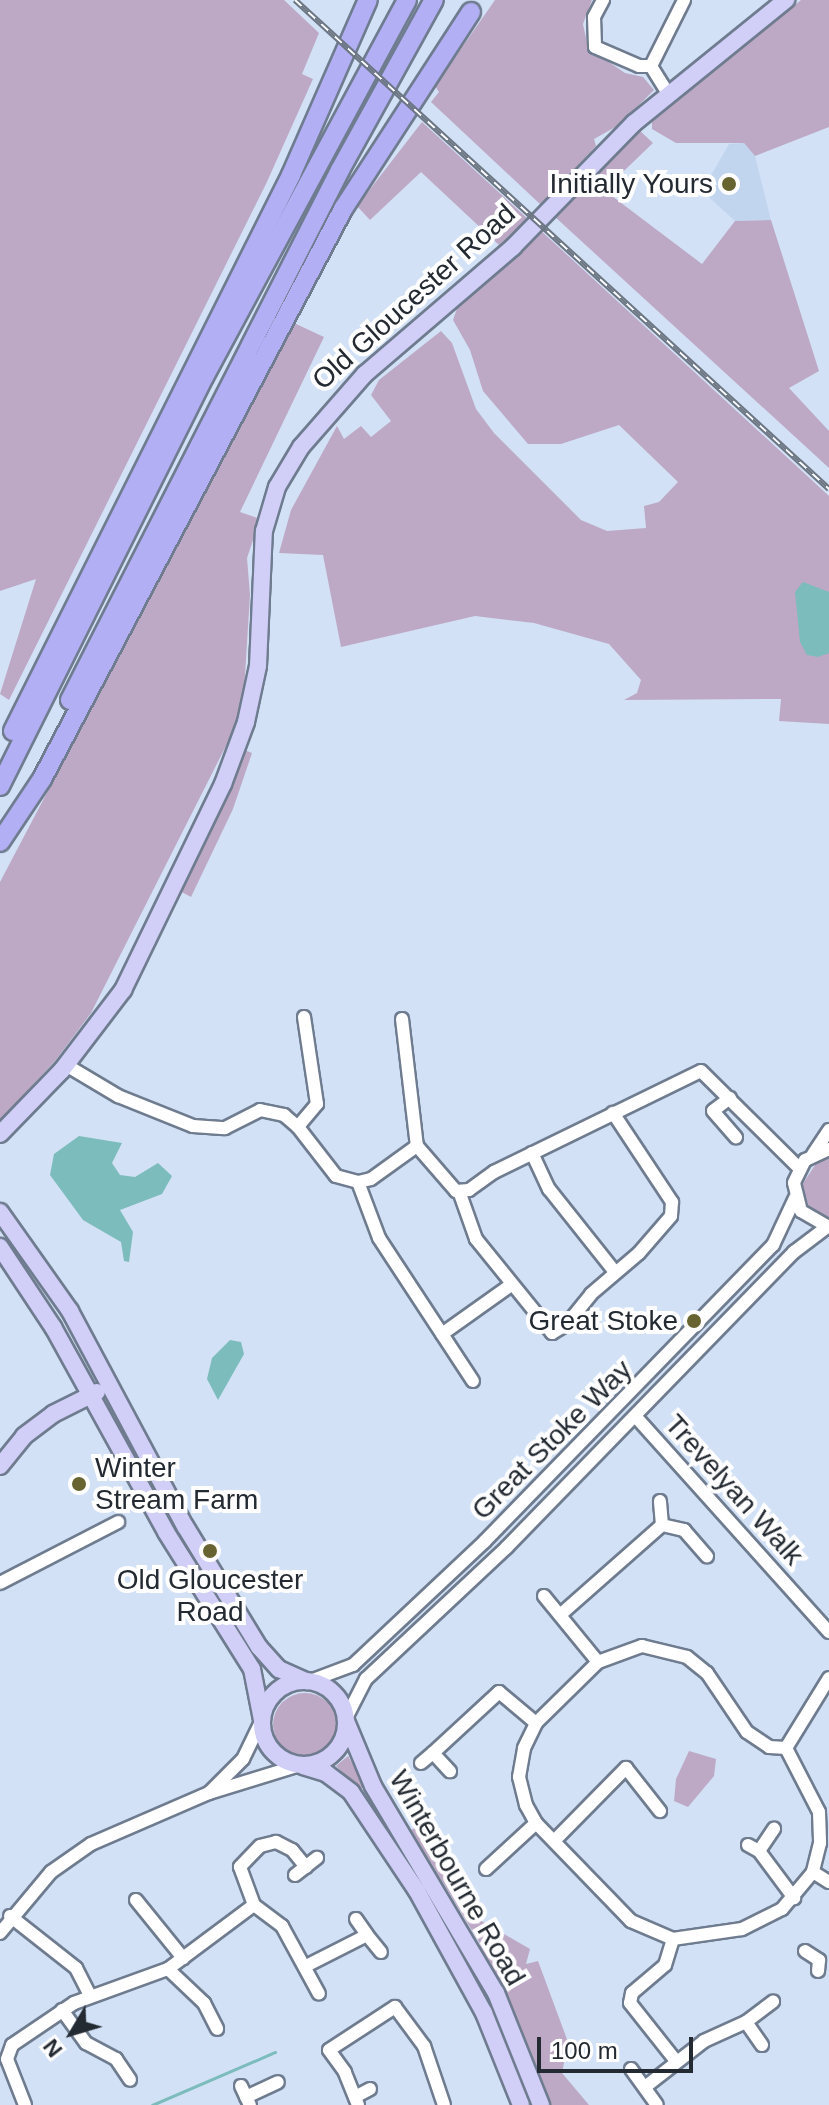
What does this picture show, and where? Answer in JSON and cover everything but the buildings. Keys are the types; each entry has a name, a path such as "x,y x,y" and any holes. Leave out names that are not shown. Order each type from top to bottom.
{"highway":[{"path":"0,758 285,187 368,0"},
{"path":"0,786 204,377 407,0"},
{"path":"0,841 248,347 434,0"},
{"path":"248,347 378,142 475,6"},
{"path":"0,841 42,779 343,209 475,6"}],"main road":[{"name":"Old Gloucester Road","path":"0,1134 66,1065 133,972 236,753 258,666 264,531 277,487 301,447 365,374 513,247 603,151 786,0"},
{"path":"0,1212 70,1311 185,1526 259,1647 279,1669 334,1693 346,1720 334,1753 302,1766 268,1746 252,1669 166,1532 90,1396 0,1247"},
{"path":"0,1466 24,1436 109,1385"},
{"path":"262,1721 281,1687 308,1681"},
{"name":"Winterbourne Road","path":"346,1720 378,1796 496,1993 541,2105"},
{"name":"Winterbourne Road","path":"302,1766 342,1783 373,1822 465,1975 521,2105"}],"street":[{"path":"603,0 594,17 595,47 639,66 651,66"},
{"path":"651,66 684,0"},
{"path":"651,66 669,95"},
{"path":"298,1127 314,1113 317,1104 304,1017"},
{"path":"402,1019 417,1146 434,1170 459,1191 476,1239 552,1333 574,1318 671,1216 672,1202 613,1113"},
{"path":"66,1065 118,1096 193,1126 225,1128 260,1110 284,1115 298,1127 336,1176 358,1182 371,1179 417,1146"},
{"path":"459,1191 701,1071 799,1168 829,1130"},
{"path":"706,1098 736,1137"},
{"path":"713,1111 730,1098"},
{"path":"813,1154 829,1149"},
{"path":"532,1153 549,1189 615,1272"},
{"name":"Great Stoke Way","path":"308,1681 338,1674 365,1656 549,1478 773,1245 795,1198 799,1168"},
{"path":"358,1182 379,1238 473,1381"},
{"path":"795,1198 807,1217 828,1227"},
{"name":"Great Stoke Way","path":"346,1720 366,1679 636,1417 794,1252 828,1227"},
{"path":"442,1334 511,1285"},
{"name":"Trevelyan Walk","path":"636,1417 829,1632"},
{"path":"660,1501 662,1525"},
{"path":"0,1583 118,1522"},
{"path":"662,1525 684,1530 707,1556"},
{"path":"560,1615 662,1525"},
{"path":"544,1596 598,1662"},
{"path":"642,1646 687,1657 707,1673 747,1732 769,1747 786,1748 824,1812 813,1872 794,1898 770,1917 742,1929 673,1939 619,1912 556,1839 536,1823 519,1777 524,1748 536,1723 598,1662 642,1646"},
{"path":"786,1748 829,1678"},
{"path":"421,1763 499,1692 536,1723"},
{"path":"209,1793 243,1759 262,1721"},
{"path":"433,1753 450,1771"},
{"path":"0,1933 10,1916 75,1853 209,1793 302,1766"},
{"path":"556,1839 626,1768 660,1811"},
{"path":"486,1869 536,1823"},
{"path":"774,1829 754,1848 794,1898"},
{"path":"317,1858 300,1871 285,1845 260,1846 240,1867 254,1905 282,1926 319,1994"},
{"path":"813,1872 829,1882"},
{"path":"25,2105 7,2054 62,2010 90,1996 168,1969 254,1905"},
{"path":"138,1910 183,1958"},
{"path":"10,1916 76,1968 90,1996"},
{"path":"356,1919 381,1952"},
{"path":"306,1966 367,1935"},
{"path":"673,1939 665,1965 632,1993 630,2003 676,2061"},
{"path":"805,1951 822,1962"},
{"path":"168,1969 204,2003 217,2029"},
{"path":"645,2087 704,2041 746,2022 773,2002"},
{"path":"370,2089 356,2101 329,2050 395,2007 424,2046 444,2105"},
{"path":"62,2010 86,2043 116,2059 130,2080"},
{"path":"746,2022 762,2045"},
{"path":"631,2069 657,2105"},
{"path":"246,2096 278,2082"}],"shaded area":[{"path":"0,0 284,0 319,33 302,74 313,79 266,184 9,700 0,694 36,579 0,591"},
{"path":"495,0 592,0 583,24 588,48 625,73 643,77 654,90 619,125 594,139 596,146 541,205 431,102 439,92 435,86"},
{"path":"801,0 829,0 829,127 755,156 744,143 676,143 652,129 652,122"},
{"path":"422,122 528,219 499,245 421,172 370,220 357,206"},
{"path":"638,129 653,143 604,190 702,264 735,221 771,220 819,371 789,388 829,431 829,468 554,216"},
{"path":"744,143 755,156 771,220 735,221 702,191 729,144"},
{"path":"539,229 829,496 829,724 779,721 781,699 624,700 637,693 641,680 609,644 534,623 475,616 341,647 323,555 279,553 291,510 337,426 344,439 361,426 371,437 391,421 371,395 379,380 441,331 452,343 476,409 494,433 581,520 607,531 646,528 644,506 659,502 678,482 619,425 561,444 528,444 483,391 470,350 453,320 459,303"},
{"path":"294,323 324,337 240,512 260,519 247,558 250,595 244,691 234,730 91,1013 55,1061 0,1120 0,882"},
{"path":"803,582 829,592 829,653 818,657 807,655 800,642 795,592"},
{"path":"242,749 252,753 233,809 191,897 176,889"},
{"path":"79,1136 122,1143 112,1163 120,1175 135,1177 158,1163 172,1176 162,1194 120,1210 133,1232 129,1262 124,1261 121,1242 83,1220 50,1175 54,1154"},
{"path":"829,1158 829,1219 809,1207 802,1185 817,1162"},
{"path":"230,1340 241,1342 244,1354 218,1400 207,1379 212,1358"},
{"path":"124,1419 252,1646 249,1648 114,1424"},
{"path":"299,1693 311,1693 328,1702 335,1713 335,1737 328,1748 311,1757 299,1757 287,1752 278,1743 273,1731 273,1719 278,1707 287,1698"},
{"path":"689,1751 716,1759 714,1776 688,1807 674,1801 676,1779"},
{"path":"348,1756 365,1786 360,1790 336,1766"},
{"path":"370,1795 492,1999 535,2105 528,2105 476,1982 366,1798"},
{"path":"415,1828 471,1915 530,1949 526,1964 538,1961 568,2042 562,2073 589,2105 551,2105 479,1942 411,1830"}],"waterway":[{"path":"152,2105 275,2052"}],"railway":[{"path":"295,0 829,489"}],"place":[{"name":"Initially Yours","path":"729,184"},
{"name":"Great Stoke","path":"694,1321"},
{"name":"Winter Stream Farm","path":"79,1484"},
{"name":"Old Gloucester Road","path":"210,1551"}]}
